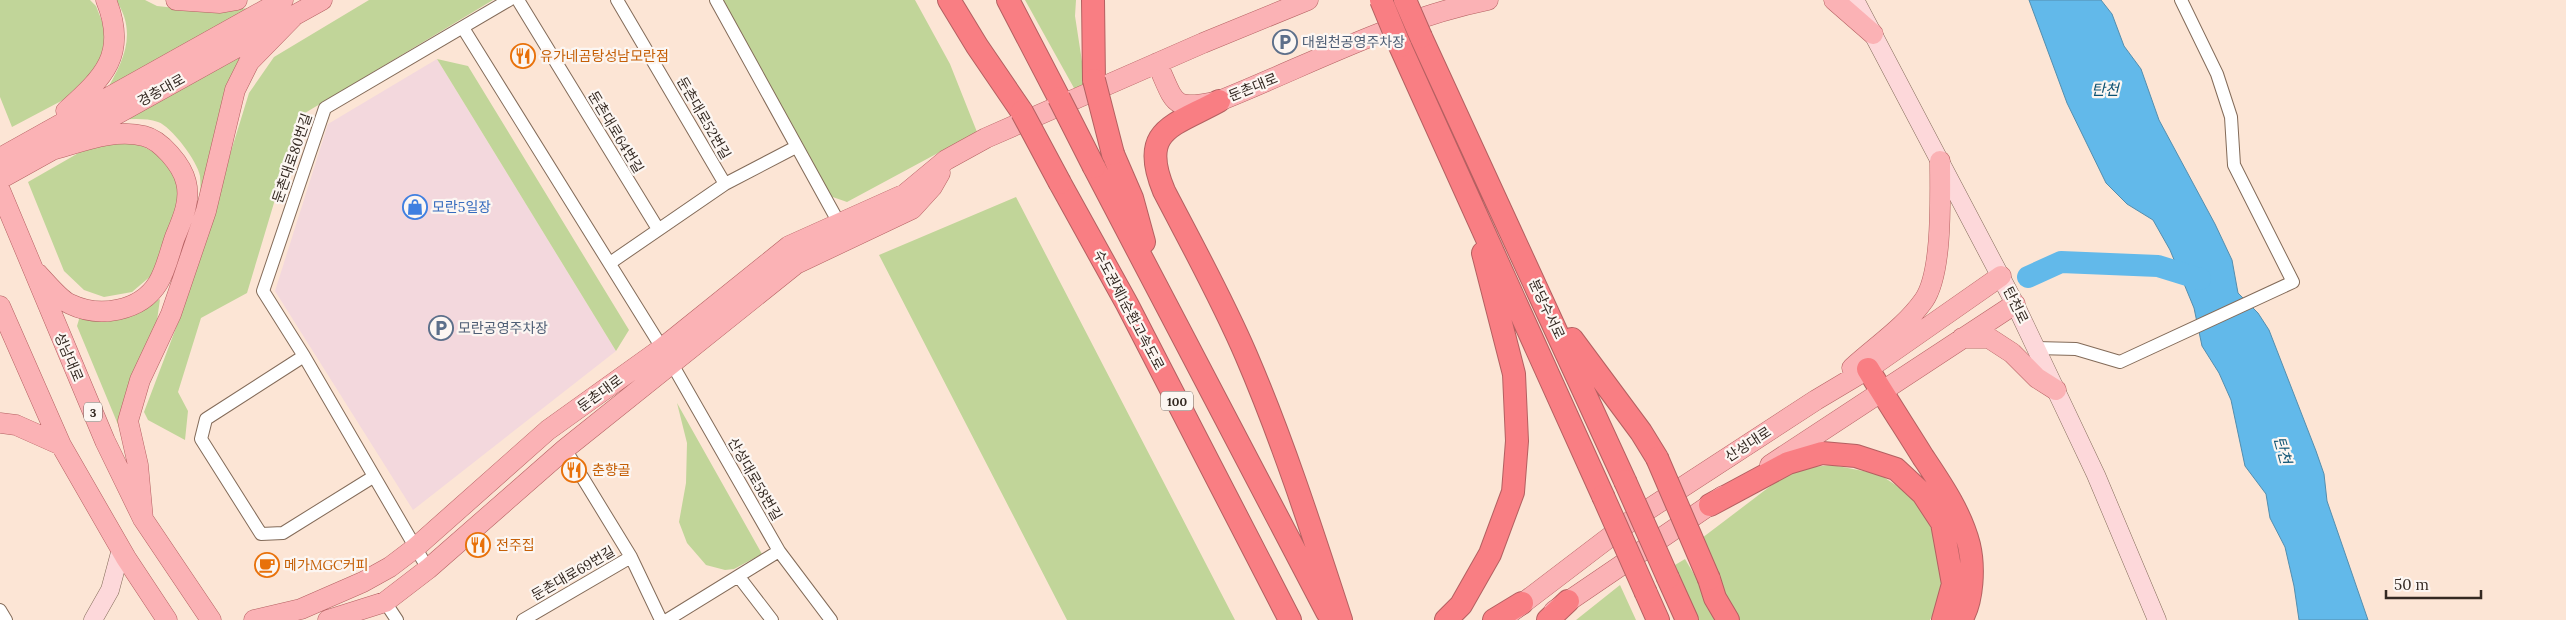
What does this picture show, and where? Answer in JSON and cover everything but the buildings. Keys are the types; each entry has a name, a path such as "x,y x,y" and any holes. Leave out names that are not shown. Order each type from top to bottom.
{"highway":[{"path":"950,0 977,46 1022,112"},
{"name":"수도권제1순환고속도로","path":"967,0 1022,112 1127,304 1290,620"},
{"name":"100","path":"1008,0 1331,620"},
{"path":"1092,0 1094,80 1113,154 1132,198 1158,289"},
{"name":"분당수서로","path":"1380,0 1658,620"},
{"name":"분당수서로","path":"1405,0 1542,296 1687,620"},
{"path":"1219,101 1167,128 1155,149 1157,172 1227,314 1261,390 1277,430 1341,620"},
{"path":"1446,620 1461,605 1490,554 1514,492 1517,441 1514,374 1470,199"},
{"path":"1542,296 1641,432 1657,458 1709,579 1715,598 1728,620"},
{"path":"1868,370 1939,482 1956,512 1969,546 1972,579 1965,614 1961,620"},
{"path":"1710,505 1788,463 1822,454 1856,456 1896,469 1923,494 1942,522 1954,584 1943,620"},
{"path":"1548,620 1568,602"},
{"path":"1494,620 1522,603"}],"main road":[{"path":"43,144 93,87 107,67 114,45 114,23 106,0"},
{"path":"176,0 220,3 237,0"},
{"name":"경충대로","path":"0,179 43,144 283,0"},
{"name":"경충대로","path":"0,158 43,144 293,17 322,0"},
{"path":"1157,63 1308,0"},
{"name":"둔촌대로","path":"328,620 386,602 428,569 565,449 789,246 905,194 946,160 986,138 1157,63 1173,97 1179,104 1188,106 1219,101 1367,38 1436,13 1488,0"},
{"path":"1834,0 1873,34"},
{"name":"탄천로","path":"1856,0 2015,304 2096,475 2157,620"},
{"path":"144,519 138,465 128,421 140,380 171,314 206,211 235,90 249,62 293,17"},
{"path":"31,268 68,304 112,312 128,307 144,299 158,283 187,206 186,182 176,163 164,148 147,136 122,132 43,144"},
{"name":"둔촌대로","path":"254,620 301,609 363,582 390,567 415,548 548,430 667,356 796,264 912,209 932,187 946,160"},
{"path":"1816,400 1878,344 1904,324 1925,299 1934,270 1940,210 1940,161"},
{"name":"성남대로","path":"0,190 31,268 105,441 144,519 211,620"},
{"name":"산성대로","path":"1500,620 1632,520 1816,400 1868,370 2001,276"},
{"path":"1540,620 1881,391 2015,304"},
{"path":"0,306 61,445 121,549 167,620"},
{"path":"1962,338 1988,338 2012,352 2037,378 2056,390"},
{"path":"0,423 16,425 61,445"},
{"path":"94,620 110,590 121,549"}],"street":[{"name":"둔촌대로80번길","path":"428,569 304,356 263,291 325,108 509,0"},
{"name":"둔촌대로64번길","path":"518,0 658,229"},
{"name":"둔촌대로52번길","path":"617,0 725,184"},
{"path":"716,0 796,147 840,223"},
{"path":"2036,348 2076,349 2120,362 2293,282 2234,166 2231,117 2217,74 2182,0"},
{"path":"463,28 667,356"},
{"path":"610,263 725,184 796,147"},
{"path":"304,356 206,420 201,439 261,534 283,533 373,477"},
{"name":"산성대로58번길","path":"667,356 779,552 831,620"},
{"name":"둔촌대로69번길","path":"565,449 631,557 661,620"},
{"path":"667,620 779,552"},
{"name":"둔촌대로69번길","path":"527,618 631,557"},
{"path":"738,577 772,620"},
{"path":"386,602 397,620"},
{"path":"0,610 6,620"}],"shaded area":[{"name":"모란5일장","path":"437,59 616,351 413,510 275,291 328,124"}],"green space":[{"path":"0,0 90,0 96,6 105,29 105,52 82,90 12,127 0,97"},
{"path":"116,0 145,0 157,6 212,12 259,7 105,93 126,48 126,25 123,12"},
{"path":"369,0 493,0 300,116 247,293 201,318 178,392 188,411 185,440 148,420 144,412 179,320 249,93 274,57"},
{"path":"718,0 915,0 950,64 977,132 847,202 827,195 793,126"},
{"path":"1025,0 1076,0 1075,16 1083,68 1084,106"},
{"path":"254,47 200,207 200,176 198,170 189,154 170,130 158,122 144,119 119,120"},
{"path":"437,59 468,66 629,330 616,351"},
{"path":"124,140 142,146 161,156 177,175 182,198 152,275 132,292 104,297 84,290 64,271 28,182 89,147"},
{"path":"1016,197 1235,620 1067,620 879,255"},
{"path":"160,299 155,335 119,427 77,326 80,316 107,322 139,313"},
{"path":"677,403 762,554 734,569 725,570 706,565 687,543 679,522 686,483 687,443"},
{"path":"1832,465 1879,474 1909,494 1933,526 1945,577 1937,607 1930,620 1740,620 1723,593 1702,538 1793,469"},
{"path":"1685,559 1721,620 1699,620 1675,565"},
{"path":"1620,585 1636,620 1576,620"}],"water":[{"name":"탄천","path":"2029,0 2101,0 2112,14 2124,46 2141,69 2159,120 2215,224 2232,260 2238,293 2258,313 2269,330 2324,474 2327,501 2368,620 2299,620 2285,547 2270,518 2266,494 2245,466 2231,400 2219,373 2202,346 2194,308 2170,250 2153,220 2127,204 2106,183 2067,103"}],"waterway":[{"path":"2028,277 2061,262 2158,266 2200,279"}],"place":[{"name":"대원천공영주차장","path":"1285,42"},
{"name":"유가네곰탕성남모란점","path":"523,56"},
{"name":"모란5일장","path":"415,207"},
{"name":"모란공영주차장","path":"441,328"},
{"name":"춘향골","path":"574,470"},
{"name":"전주집","path":"478,545"},
{"name":"메가MGC커피","path":"267,565"}]}
